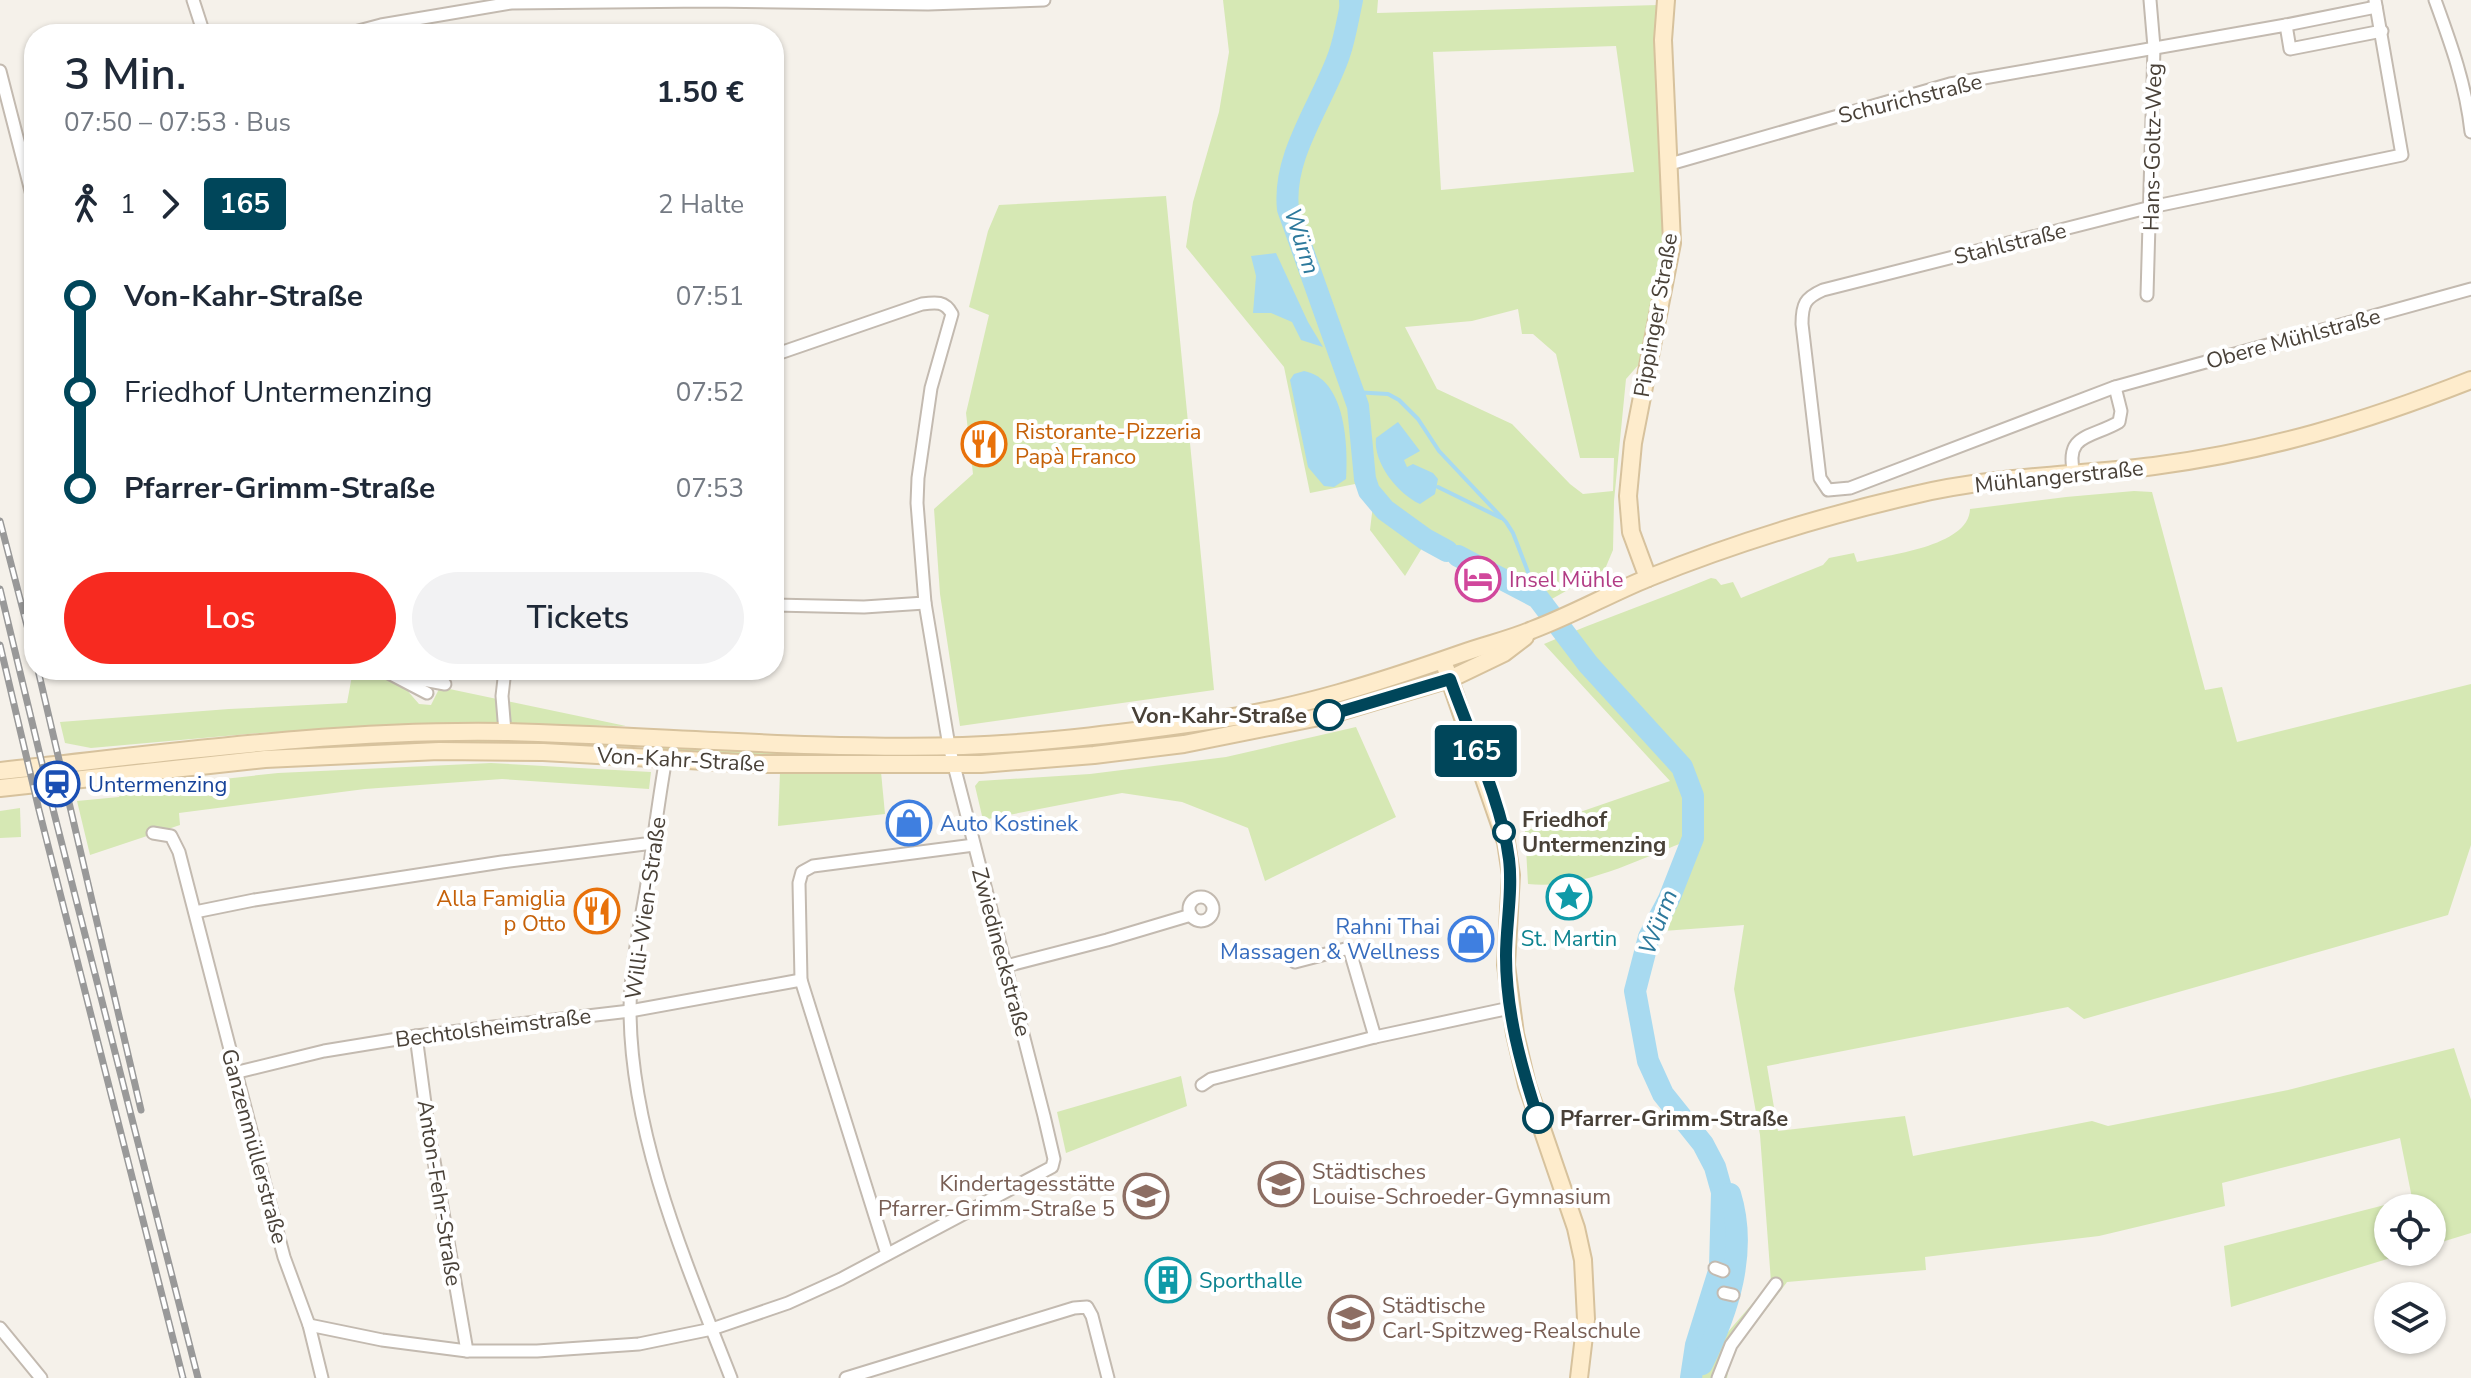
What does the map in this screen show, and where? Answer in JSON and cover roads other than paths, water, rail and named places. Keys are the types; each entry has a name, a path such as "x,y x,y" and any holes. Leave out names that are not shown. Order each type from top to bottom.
{"main road":[{"name":"Pippinger Straße","path":"1648,578 1631,532 1628,496 1635,430 1672,243 1663,40 1666,0"},
{"name":"Mühlangerstraße","path":"1648,578 1800,523 1922,493 2208,457 2322,434 2471,380"},
{"name":"Von-Kahr-Straße","path":"0,771 264,742 415,733 505,732 768,744 949,746 1054,741 1235,717 1344,692 1532,631 1648,578"},
{"name":"Von-Kahr-Straße","path":"0,788 265,759 423,752 543,752 760,764 954,765 1094,755 1184,744 1329,715 1450,679 1504,653 1532,631"},
{"path":"1443,660 1506,839 1511,875 1506,953 1510,1008 1527,1085 1576,1228 1583,1260 1586,1319 1579,1378"}],"street":[{"path":"193,0 201,24"},
{"path":"387,24 511,2 1044,0"},
{"name":"Hans-Goltz-Weg","path":"2147,295 2154,47 2150,0"},
{"path":"2435,0 2457,58 2468,103 2471,132"},
{"path":"2286,25 2290,49 2382,31 2376,3"},
{"name":"Schurichstraße","path":"1670,164 1950,84 2286,25 2376,3"},
{"name":"Stahlstraße","path":"1823,486 1802,324 1802,305 1809,296 2151,207 2402,155 2382,31"},
{"path":"0,71 24,164"},
{"name":"Obere Mühlstraße","path":"1823,486 1828,490 1850,488 2115,387 2471,289"},
{"name":"Zwiedineckstraße","path":"784,352 922,304 937,302 948,307 952,314 931,388 918,478 925,603 949,746 1054,1159 1052,1167 1041,1174 887,1254"},
{"path":"2074,474 2071,461 2078,440 2119,422 2121,411 2115,387"},
{"path":"784,605 864,607 925,603"},
{"path":"405,680 427,693"},
{"path":"423,680 445,684"},
{"path":"504,680 505,732"},
{"name":"Willi-Wien-Straße","path":"666,758 633,967 630,1011 634,1056 641,1104 661,1191 687,1268 731,1378"},
{"name":"Ganzenmüllerstraße","path":"153,833 171,836 179,852 284,1257 309,1325 322,1378"},
{"path":"195,912 487,864 653,843"},
{"path":"309,1325 382,1340 467,1351 537,1351 639,1344 712,1329 800,1298 887,1254 801,980 799,883 802,872 813,866 974,845"},
{"path":"1006,966 1191,915"},
{"path":"1295,962 1349,948 1375,1037"},
{"name":"Bechtolsheimstraße","path":"234,1073 324,1051 416,1036 630,1011 801,980"},
{"path":"1202,1085 1225,1075 1375,1037 1510,1008"},
{"name":"Anton-Fehr-Straße","path":"416,1036 428,1126 467,1351"},
{"path":"1718,1378 1731,1345 1776,1284"},
{"path":"846,1378 1047,1315 1087,1307 1108,1378"},
{"path":"0,1328 41,1378"}],"water":[{"path":"1339,0 1359,0 1355,18 1340,14"},
{"path":"1276,253 1323,347 1301,340 1292,322 1271,313 1253,313 1256,276 1251,256"},
{"path":"1304,371 1318,377 1329,387 1342,416 1346,479 1334,487 1324,486 1308,467 1290,380 1294,374"},
{"path":"1398,422 1420,451 1404,460 1407,467 1413,464 1433,473 1438,479 1435,494 1420,504 1403,493 1389,477 1376,448 1376,438"}],"waterway":[{"name":"Würm","path":"1352,0 1339,55 1291,169 1288,209 1358,406 1365,479 1369,491 1385,510 1447,551"},
{"name":"Würm","path":"1353,392 1388,394 1399,400 1418,419 1439,451 1506,522 1538,598"},
{"path":"1438,487 1501,518"},
{"name":"Würm","path":"1458,556 1538,598 1588,664 1682,767 1693,796 1693,838 1669,899 1649,937 1635,991 1648,1061 1663,1094 1703,1144 1715,1167 1722,1192 1720,1268 1696,1345 1691,1378"},
{"name":"Würm","path":"1702,1364 1727,1302 1736,1259 1735,1216 1730,1194"}],"railway":[{"path":"0,521 24,614"},
{"path":"0,589 198,1378"},
{"path":"0,645 183,1378"},
{"path":"40,680 141,1110"}],"place":[{"name":"Ristorante-Pizzeria Papà Franco","path":"984,444"},
{"name":"Insel Mühle","path":"1478,579"},
{"name":"Von-Kahr-Straße","path":"1329,715"},
{"name":"Untermenzing","path":"57,784"},
{"name":"Auto Kostinek","path":"909,823"},
{"name":"Friedhof Untermenzing","path":"1504,832"},
{"name":"St. Martin","path":"1569,897"},
{"name":"Alla Famiglia p Otto","path":"597,911"},
{"name":"Rahni Thai Massagen & Wellness","path":"1471,939"},
{"name":"Pfarrer-Grimm-Straße","path":"1538,1118"},
{"name":"Städtisches Louise-Schroeder-Gymnasium","path":"1281,1184"},
{"name":"Kindertagesstätte Pfarrer-Grimm-Straße 5","path":"1146,1196"},
{"name":"Sporthalle","path":"1168,1280"},
{"name":"Städtische Carl-Spitzweg-Realschule","path":"1351,1318"}]}
